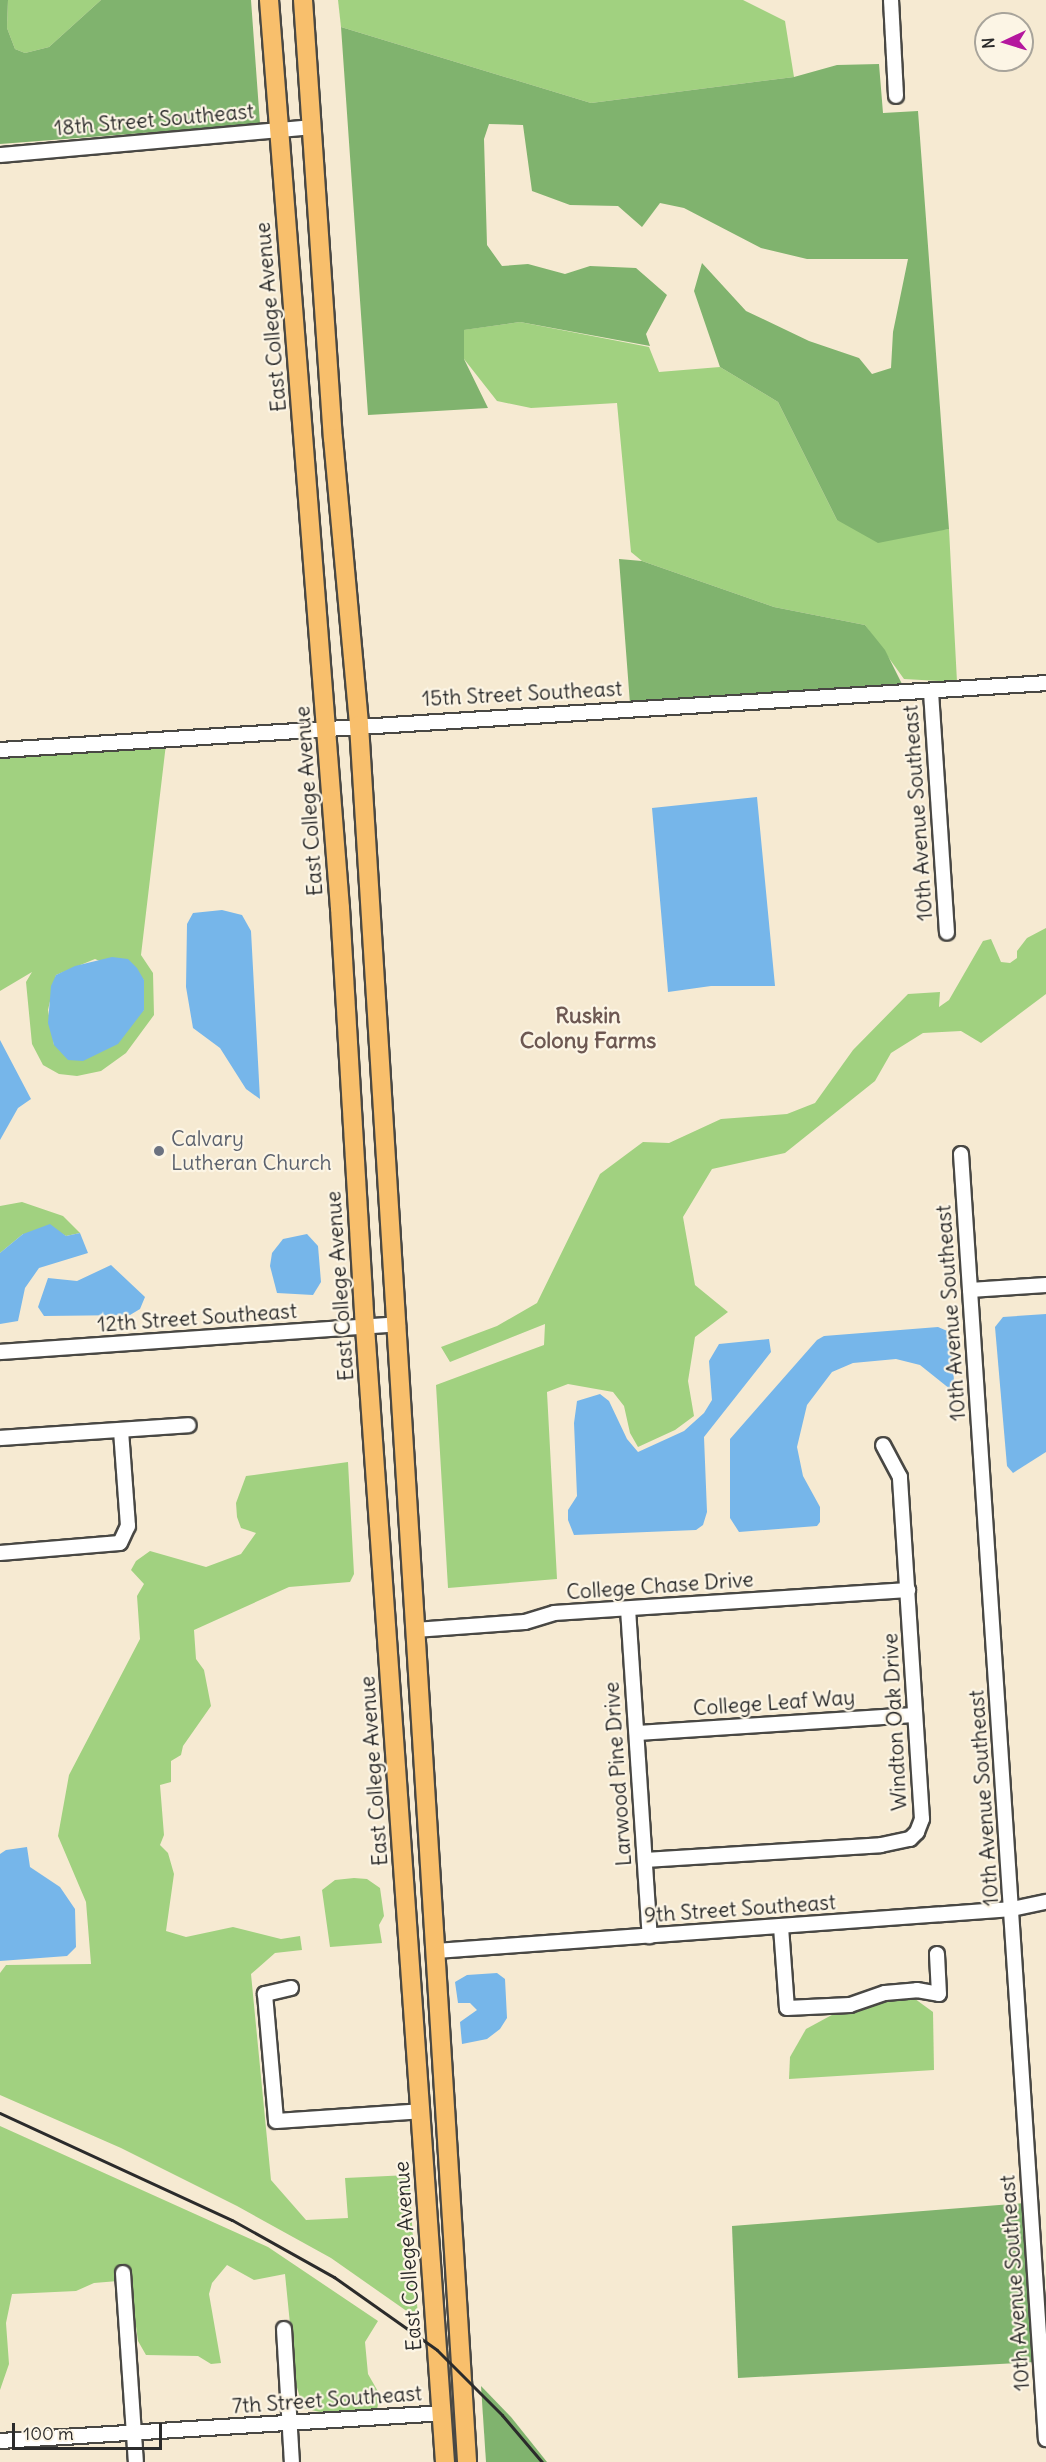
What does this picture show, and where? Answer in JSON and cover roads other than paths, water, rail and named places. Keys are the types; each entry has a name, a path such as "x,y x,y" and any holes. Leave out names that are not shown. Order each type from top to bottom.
{"main road":[{"name":"East College Avenue","path":"269,0 277,129 326,727 365,1327 445,2462"},
{"path":"303,0 333,438 359,725 467,2462"},
{"path":"400,1826 411,1867 415,1929 420,1943 436,1951"},
{"path":"411,1984 436,1951"},
{"path":"423,1968 426,1972 431,2049 444,2074"}],"street":[{"path":"891,0 896,96"},
{"name":"18th Street Southeast","path":"0,155 312,127"},
{"name":"15th Street Southeast","path":"0,750 326,727 931,692 1046,683"},
{"name":"10th Avenue Southeast","path":"931,692 947,932"},
{"name":"10th Avenue Southeast","path":"961,1154 1046,2439"},
{"path":"970,1290 1046,1285"},
{"name":"12th Street Southeast","path":"0,1352 398,1324"},
{"path":"0,1438 189,1425"},
{"path":"0,1552 120,1543 128,1526 121,1430"},
{"name":"Windton Oak Drive","path":"645,1860 881,1845 910,1839 917,1832 922,1819 900,1477 883,1445"},
{"name":"College Chase Drive","path":"415,1630 628,1609 908,1590"},
{"name":"Larwood Pine Drive","path":"628,1609 650,1936"},
{"name":"College Leaf Way","path":"637,1733 914,1715"},
{"name":"9th Street Southeast","path":"436,1951 1012,1909 1046,1902"},
{"path":"781,1927 787,2008 850,2005 906,1991 939,1994 937,1954"},
{"path":"291,1988 265,1994 276,2121 421,2111"},
{"path":"123,2273 136,2462"},
{"path":"284,2329 292,2462"},
{"name":"7th Street Southeast","path":"0,2441 441,2414"}],"water":[{"path":"757,797 775,986 711,986 668,992 652,808"},
{"path":"222,910 242,915 251,931 260,1099 246,1089 220,1048 193,1028 186,987 187,924 193,913"},
{"path":"112,957 128,959 137,968 144,980 144,1010 118,1044 83,1061 68,1060 54,1045 48,1023 51,986 56,975 75,966"},
{"path":"0,1040 31,1099 18,1108 0,1140"},
{"path":"50,1224 66,1236 80,1233 88,1253 39,1268 25,1288 18,1321 0,1324 0,1253 23,1234"},
{"path":"307,1234 318,1246 321,1282 313,1295 277,1293 270,1266 272,1253 283,1239"},
{"path":"111,1265 145,1297 140,1309 130,1315 44,1316 38,1307 48,1278 77,1281"},
{"path":"1046,1314 1046,1452 1013,1473 1007,1466 995,1327 1003,1317"},
{"path":"938,1327 952,1333 954,1384 950,1389 920,1365 896,1359 853,1363 832,1372 807,1405 797,1447 803,1476 820,1507 820,1522 817,1526 739,1532 730,1518 730,1439 817,1340 824,1336"},
{"path":"769,1339 771,1352 704,1437 707,1512 703,1525 696,1530 574,1535 568,1520 568,1510 577,1496 574,1423 577,1401 600,1394 609,1401 627,1439 638,1452 684,1431 704,1413 712,1400 709,1361 719,1344"},
{"path":"27,1847 30,1867 60,1887 75,1909 76,1947 67,1956 0,1961 0,1854 6,1850"},
{"path":"497,1973 505,1979 507,2018 500,2029 487,2039 462,2044 460,2022 477,2010 470,2003 458,2003 455,1982 467,1975"}],"railway":[{"path":"0,2113 232,2220 334,2277 437,2350 502,2415 542,2462"}],"place":[{"name":"Calvary Lutheran Church","path":"159,1151"}],"district":[{"name":"Ruskin Colony Farms","path":"588,1028"}]}
